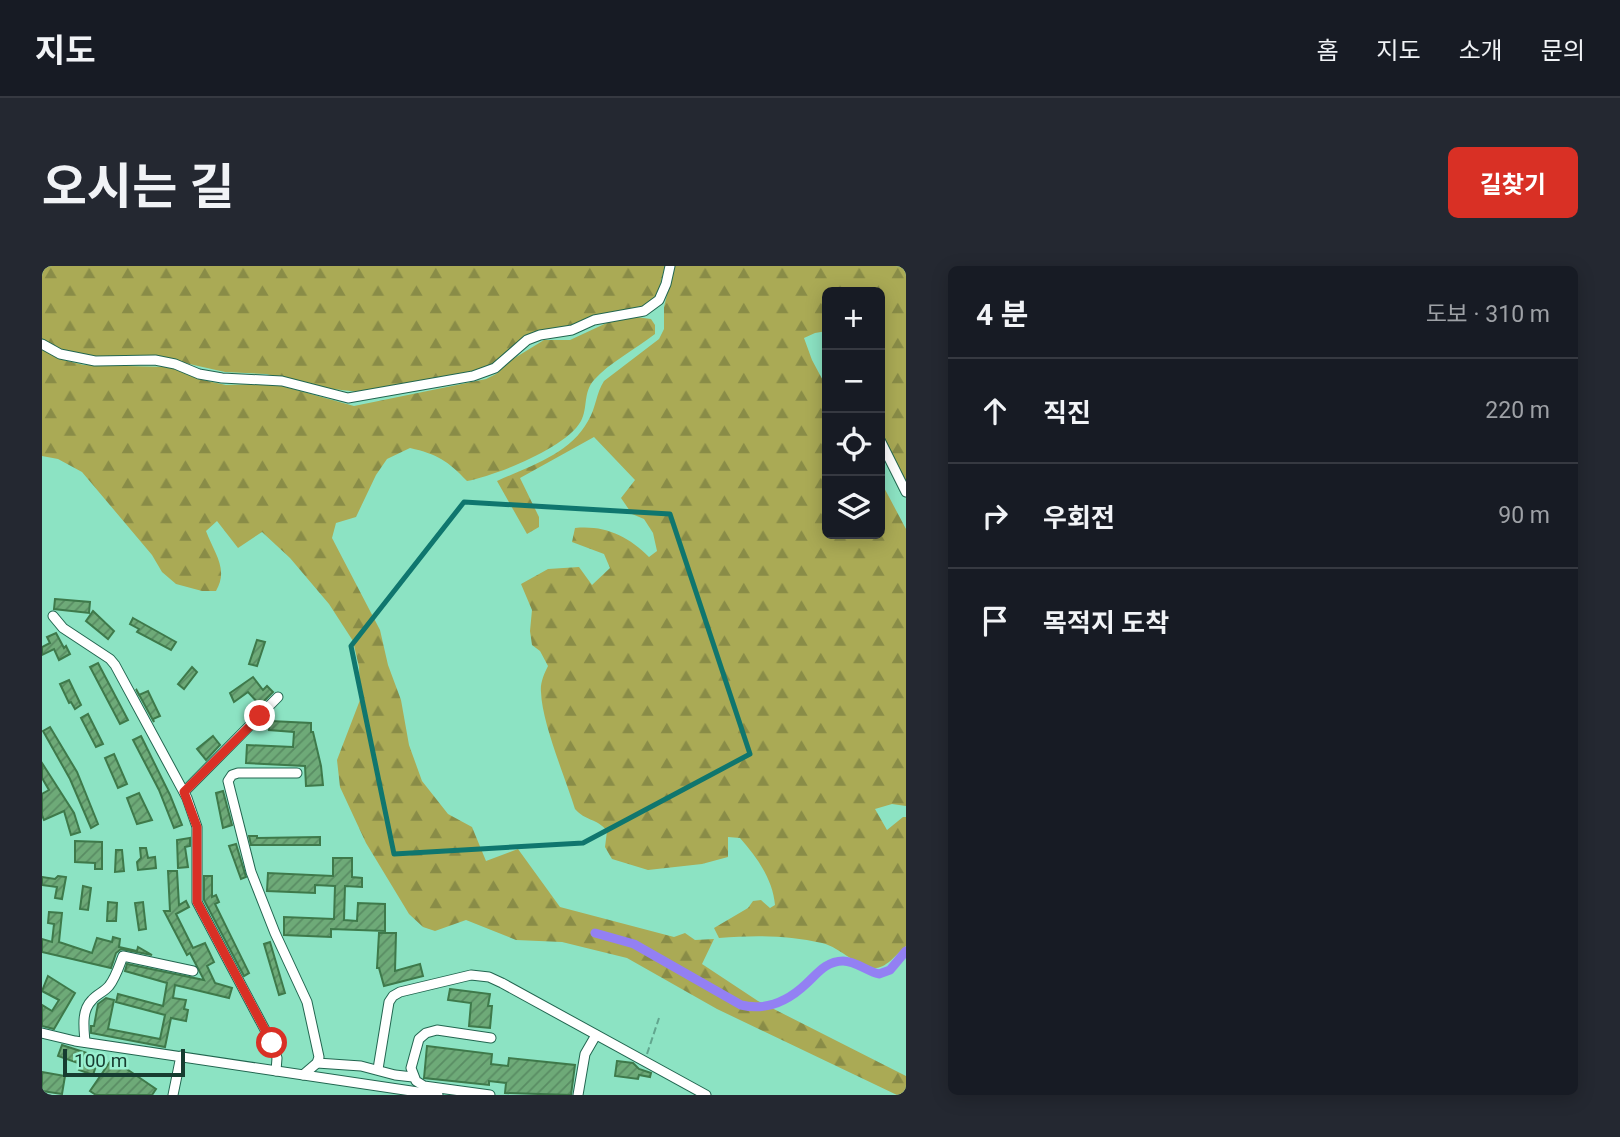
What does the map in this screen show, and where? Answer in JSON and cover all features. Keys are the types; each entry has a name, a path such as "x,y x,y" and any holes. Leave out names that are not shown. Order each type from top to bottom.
{"street":[{"path":"42,344 60,354 94,361 155,360 175,364 199,374 282,381 348,398 473,376 495,368 527,340 540,335 572,330 594,320 643,311 659,300 670,266"},
{"path":"885,450 906,492"},
{"path":"53,615 63,628 115,665 184,792 197,827 197,902 272,1043 277,1058 276,1071"},
{"path":"184,792 278,697"},
{"path":"297,773 238,773 232,775 228,781 251,872 307,1002 319,1051 317,1063 303,1075"},
{"path":"85,1042 83,1024 86,1011 92,1000 108,987 115,977 123,956 193,971"},
{"path":"378,1069 389,1002 393,996 471,975 489,977 502,983 706,1095"},
{"path":"413,1077 411,1068 419,1039 426,1033 437,1030 491,1038"},
{"path":"42,1033 59,1039 438,1095"},
{"path":"578,1095 585,1054 596,1035"},
{"path":"173,1095 181,1056"},
{"path":"317,1063 378,1069 413,1077 424,1086 490,1095"}],"path":[{"path":"644,1061 659,1018"}],"highlighted area":[{"path":"464,502 670,514 750,754 583,843 394,854 351,646"}],"green space":[{"path":"42,266 665,266 657,297 643,306 603,314 562,328 539,330 526,336 500,360 485,369 359,392 266,374 225,372 158,357 93,357 58,349 42,339"},
{"path":"674,266 906,266 906,485 885,443 885,287 822,287 822,332 804,338 822,379 822,539 885,539 885,489 906,529 906,806 892,804 875,809 887,830 906,817 906,946 880,967 863,965 829,946 809,940 770,936 719,938 714,928 748,908 753,901 761,900 770,908 775,905 768,878 746,845 740,838 728,837 728,857 702,864 648,870 612,859 605,847 607,831 575,809 550,734 542,705 541,689 548,666 540,651 532,645 532,610 521,584 548,569 579,567 592,585 610,568 604,554 572,542 575,528 606,530 633,543 649,557 657,551 653,533 644,519 632,514 621,498 635,480 594,437 520,478 539,517 539,527 527,534 497,481 548,458 571,442 588,421 604,381 659,339 664,329 664,307"},
{"path":"636,317 651,319 655,325 655,334 594,380 588,390 581,421 561,441 530,459 467,481 442,459 410,448 387,459 376,475 356,517 336,523 332,538 380,630 388,665 401,700 409,745 422,781 448,814 472,827 486,861 518,849 560,907 674,937 685,933 695,940 714,939 702,964 758,1001 906,1076 906,1095 897,1095 717,1009 627,958 562,942 516,940 466,920 435,931 423,927 409,914 366,843 340,787 337,760 360,700 359,667 353,641 329,604 290,558 262,532 238,548 217,521 206,531 221,568 220,583 216,591 202,591 176,584 162,572 152,555 82,472 58,459 42,456 42,349 59,359 84,365 169,367 203,380 226,385 282,386 354,406 486,379 544,340 570,340 613,320"}],"building":[{"path":"55,599 90,602 89,613 54,609"},
{"path":"93,611 114,631 108,639 86,621"},
{"path":"133,618 176,642 171,650 137,632 139,629 130,624"},
{"path":"56,633 70,654 59,660 54,649 42,655 42,647 50,643 47,637"},
{"path":"257,640 265,642 257,666 249,664"},
{"path":"98,663 128,720 120,724 90,667"},
{"path":"192,667 197,672 184,689 178,684"},
{"path":"253,677 263,690 267,686 273,692 260,705 248,692 234,702 230,693"},
{"path":"69,680 81,705 75,709 60,684"},
{"path":"148,691 160,716 153,719 154,722 139,695"},
{"path":"88,714 103,744 96,747 81,718"},
{"path":"270,721 311,723 323,785 306,786 305,766 246,763 247,745 293,747 294,732 269,730"},
{"path":"50,727 77,772 98,824 91,828 70,779 43,731"},
{"path":"141,736 182,825 174,828 159,790 133,740"},
{"path":"213,736 220,745 206,760 197,749"},
{"path":"114,754 127,784 118,788 105,758"},
{"path":"42,763 74,813 80,832 71,835 64,811 44,820 42,794 49,790 42,778"},
{"path":"223,791 232,825 223,828 216,793"},
{"path":"139,793 152,820 137,824 127,798"},
{"path":"249,836 320,837 320,845 251,845"},
{"path":"190,838 190,846 185,847 188,867 178,868 177,840"},
{"path":"75,841 102,842 102,869 95,869 95,863 75,862"},
{"path":"236,844 246,877 241,879 229,846"},
{"path":"140,848 146,848 148,858 155,857 156,868 138,870"},
{"path":"116,850 122,850 124,871 115,872"},
{"path":"333,858 352,858 352,877 362,878 362,887 345,886 344,920 357,921 358,903 385,904 385,931 331,929 331,937 284,935 284,917 334,919 335,886 315,885 315,893 267,891 268,873 333,876"},
{"path":"168,871 177,871 179,905 186,901 189,907 176,914 193,948 205,943 214,962 207,966 215,983 232,988 229,998 175,985 173,998 186,1000 184,1009 188,1010 186,1021 171,1018 165,1047 91,1033 98,1004 106,998 114,1000 108,1029 160,1039 165,1015 116,1002 118,994 163,1006 167,983 125,971 127,964 204,980 190,953 187,955 164,911 170,911"},
{"path":"58,876 66,877 62,899 55,898 57,887 42,885 42,877 55,879"},
{"path":"204,876 212,876 212,897 216,895 219,902 215,904 249,973 244,976 204,900"},
{"path":"83,886 91,888 88,910 80,909"},
{"path":"108,902 117,903 116,921 107,921"},
{"path":"143,902 146,929 139,930 135,903"},
{"path":"49,912 62,913 59,942 92,953 97,938 112,942 113,937 120,939 119,947 137,951 138,947 152,955 121,949 116,953 111,968 42,952 42,939 52,942 54,924 48,923"},
{"path":"379,933 396,933 395,971 420,964 423,976 384,986 377,968"},
{"path":"270,942 285,993 279,995 264,944"},
{"path":"48,976 75,993 54,1029 42,1026 42,1005 52,1011 59,1000 42,991"},
{"path":"450,989 490,994 490,1028 469,1026 471,1003 448,1000"},
{"path":"62,1045 99,1057 93,1075 79,1070 81,1064 58,1056"},
{"path":"427,1046 492,1054 491,1064 508,1066 509,1058 575,1065 571,1095 505,1093 506,1083 489,1081 489,1085 424,1078"},
{"path":"112,1059 156,1089 152,1095 96,1095 90,1091"},
{"path":"617,1061 633,1063 639,1069 651,1073 650,1077 639,1075 638,1079 615,1076"},
{"path":"42,1072 65,1076 62,1094 42,1091"}],"waterway":[{"path":"595,933 634,944 741,1005 750,1007 784,1000 832,963 848,961 879,974 890,970 906,951"}],"route":[{"path":"260,716 184,792 197,827 197,902 272,1043"}]}
